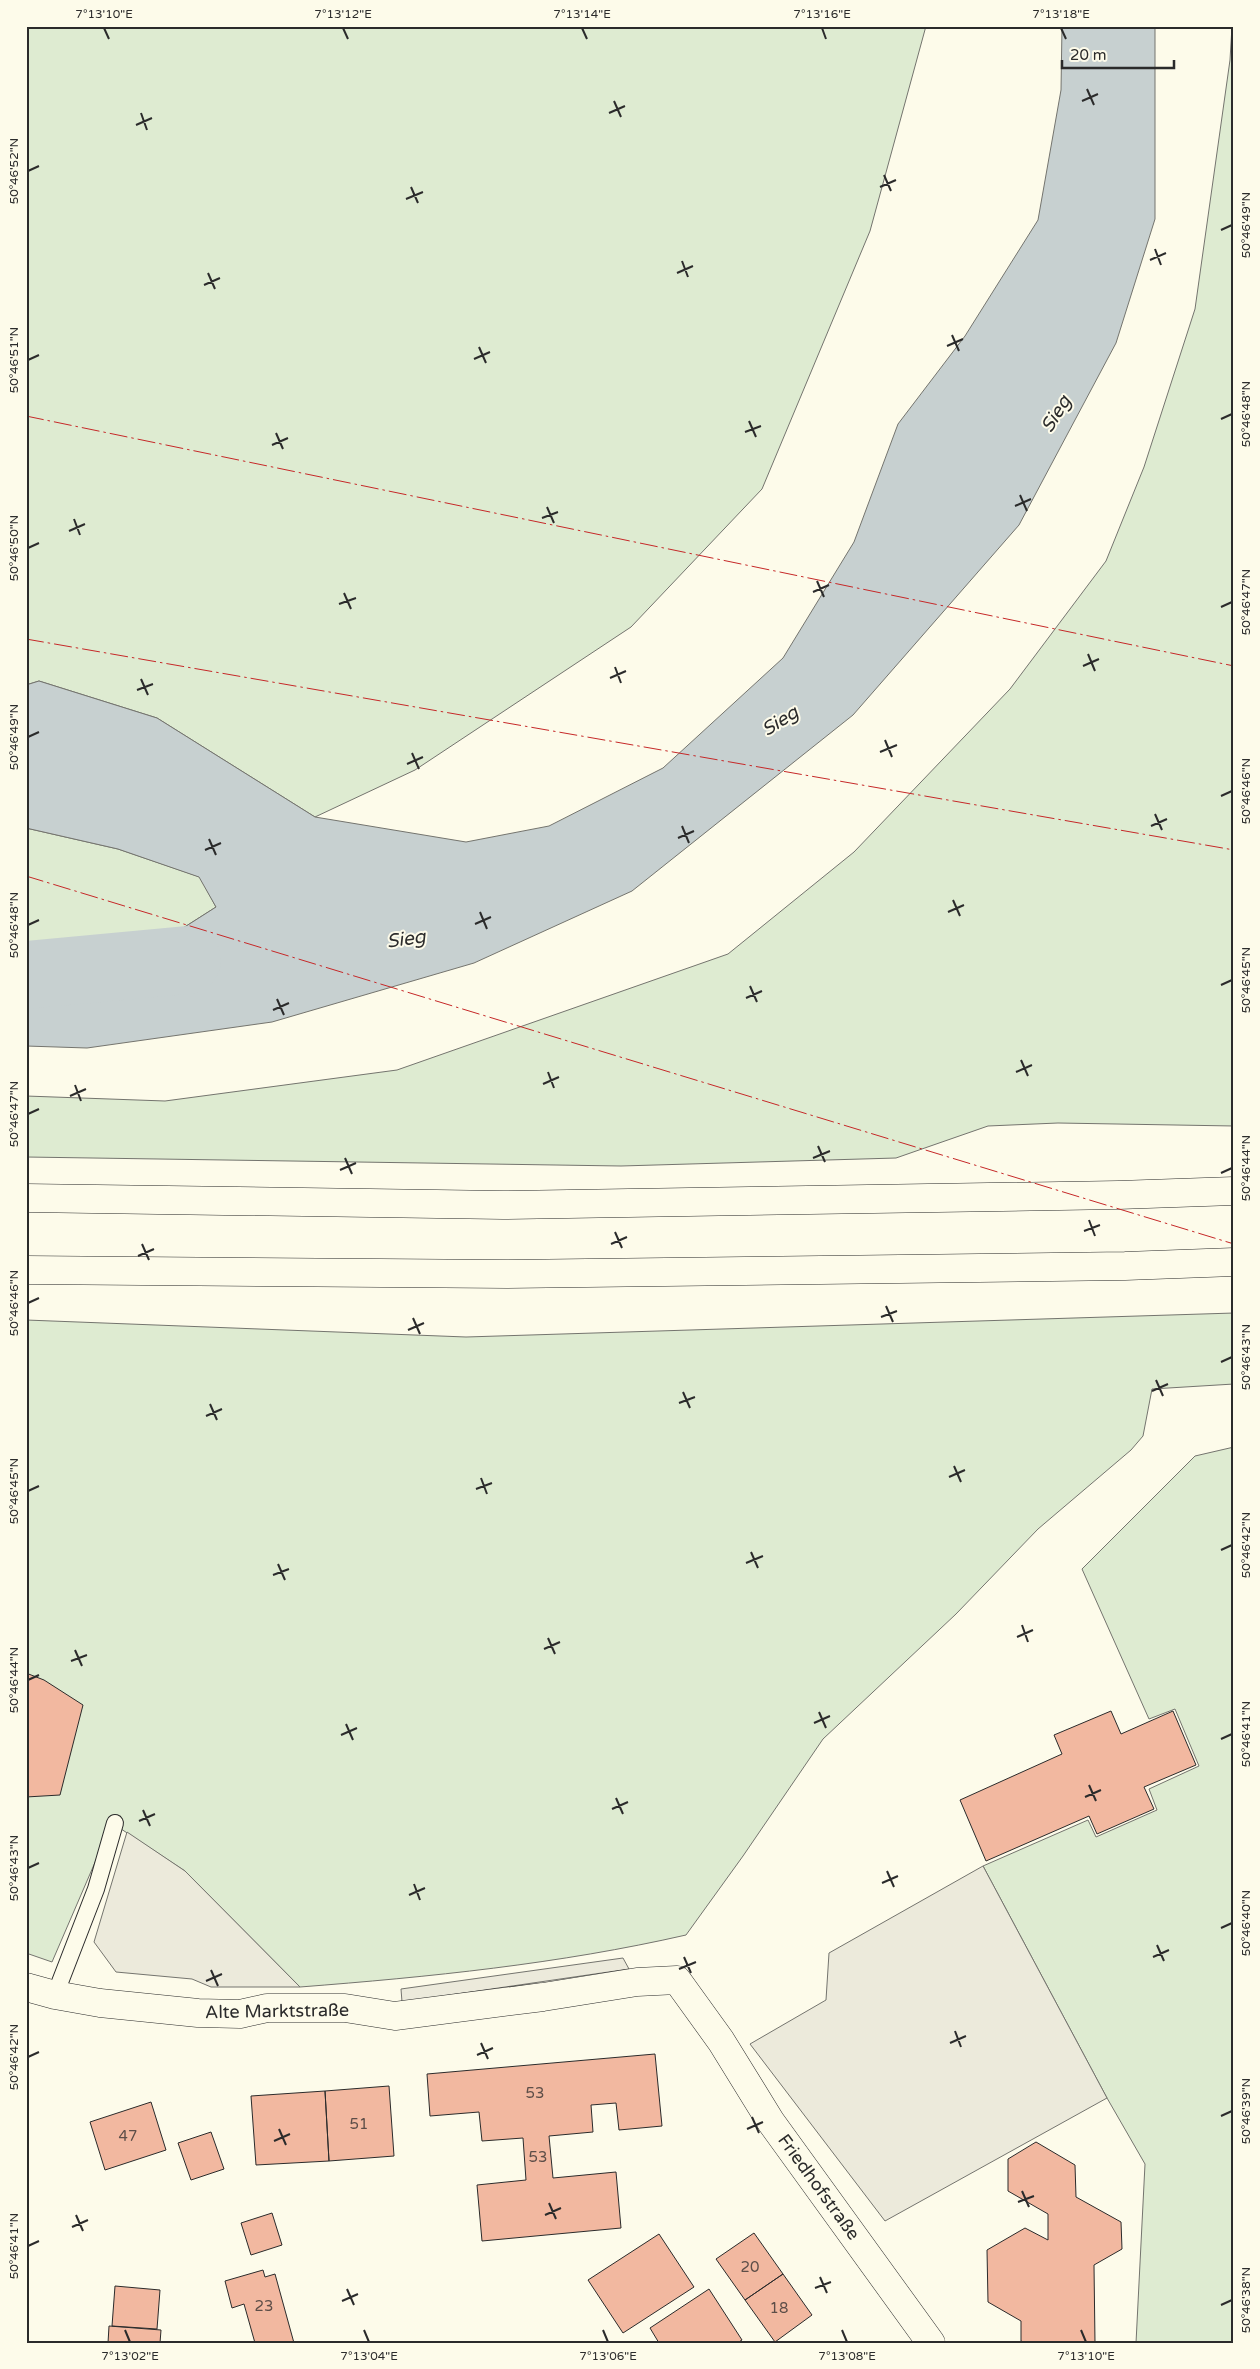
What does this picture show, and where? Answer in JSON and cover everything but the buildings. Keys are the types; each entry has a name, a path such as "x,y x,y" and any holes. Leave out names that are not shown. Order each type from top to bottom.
{"main road":[{"path":"26,1198 503,1205 1118,1195 1234,1191"},
{"path":"26,1270 507,1274 1125,1266 1234,1262"},
{"name":"Alte Marktstraße","path":"26,1987 55,1995 100,2003 198,2013 240,2014 267,2008 345,2008 396,2016 544,1997 637,1982 677,1980"},
{"name":"Friedhofstraße","path":"677,1980 721,2041 771,2122 931,2343"}],"lane":[{"path":"55,1995 96,1889 115,1823"}],"green space":[{"path":"26,26 926,26 870,231 762,489 631,627 415,770 315,817 157,718 39,681 26,685"},
{"path":"1232,26 1234,26 1234,1126 1058,1123 988,1126 896,1158 621,1166 26,1157 26,1096 165,1101 397,1070 728,954 854,852 1010,689 1106,561 1144,467 1195,309 1230,60"},
{"path":"26,828 118,849 200,877 216,907 169,937 124,944 83,977 71,999 26,1003"},
{"path":"1234,1313 1234,1384 1152,1389 1143,1436 1131,1450 1038,1529 956,1614 823,1739 686,1935 542,1962 397,1979 300,1987 185,1871 112,1823 52,1962 26,1953 26,1320 466,1337"},
{"path":"1234,1447 1234,2343 1136,2343 1145,2164 1107,2098 983,1866 1088,1820 1096,1837 1157,1810 1149,1789 1199,1766 1175,1709 1149,1719 1082,1569 1195,1456"}],"shaded area":[{"path":"127,1832 185,1871 300,1987 211,1987 192,1979 116,1972 94,1942"},
{"path":"983,1866 1107,2098 885,2221 750,2044 826,2000 829,1953"},
{"path":"623,1958 629,1969 402,2002 401,1989"}],"water":[{"path":"1062,26 1155,26 1155,219 1116,343 1019,525 853,715 632,891 474,963 272,1022 87,1048 26,1046 26,1003 71,999 83,977 124,944 169,937 216,907 199,877 118,849 26,828 26,685 39,681 157,718 315,817 466,842 549,826 663,768 783,658 854,542 898,424 965,336 1038,220 1061,90"}],"waterway":[{"name":"Sieg","path":"26,975 187,960"}],"power":[{"path":"26,416 1234,666"},
{"path":"26,639 1234,850"},
{"path":"26,876 1234,1244"}]}
